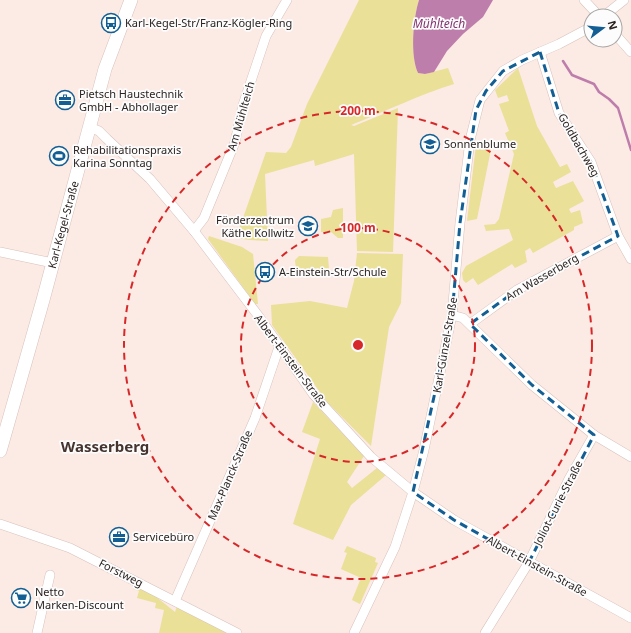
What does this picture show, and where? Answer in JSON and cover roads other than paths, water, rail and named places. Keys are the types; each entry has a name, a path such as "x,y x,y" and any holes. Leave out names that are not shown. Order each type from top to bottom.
{"street":[{"name":"Karl-Kegel-Straße","path":"0,451 109,56 131,0"},
{"name":"Am Mühlteich","path":"194,231 204,218 235,142 243,105 266,36 287,0"},
{"path":"584,0 592,8"},
{"path":"614,8 624,0"},
{"name":"Karl-Günzel-Straße","path":"354,633 395,547 413,492 434,405 452,315 460,223 470,140 476,110 483,95 503,71 583,31"},
{"path":"623,43 631,52"},
{"name":"Goldbachweg","path":"540,52 559,113 590,162 618,236 631,259"},
{"name":"Albert-Einstein-Straße","path":"89,127 103,135 150,179 194,231 313,394 358,444 413,492 454,520 631,618"},
{"name":"Am Wasserberg","path":"470,324 517,290 618,236"},
{"path":"0,252 53,263"},
{"path":"452,315 463,318 532,385 594,435 631,457"},
{"name":"Max-Planck-Straße","path":"175,600 255,418 279,347"},
{"name":"Joliot-Curie-Straße","path":"485,633 528,562 569,479 594,435"},
{"name":"Forstweg","path":"0,524 70,548 175,600 237,633"},
{"path":"37,633 50,575"}],"water":[{"name":"Mühlteich","path":"419,0 493,0 483,17 463,34 447,51 434,72 425,74 418,73 413,47 415,17"}],"waterway":[{"path":"563,61 572,75 594,84 599,92 618,108 631,150"}],"place":[{"name":"Karl-Kegel-Str/Franz-Kögler-Ring","path":"111,23"},
{"name":"Pietsch Haustechnik GmbH - Abhollager","path":"65,100"},
{"name":"Sonnenblume","path":"430,144"},
{"name":"Rehabilitationspraxis Karina Sonntag","path":"59,156"},
{"name":"Förderzentrum Käthe Kollwitz","path":"308,226"},
{"name":"A-Einstein-Str/Schule","path":"265,272"},
{"name":"Servicebüro","path":"119,537"},
{"name":"Netto Marken-Discount","path":"21,598"}],"district":[{"name":"Wasserberg","path":"105,447"}]}
